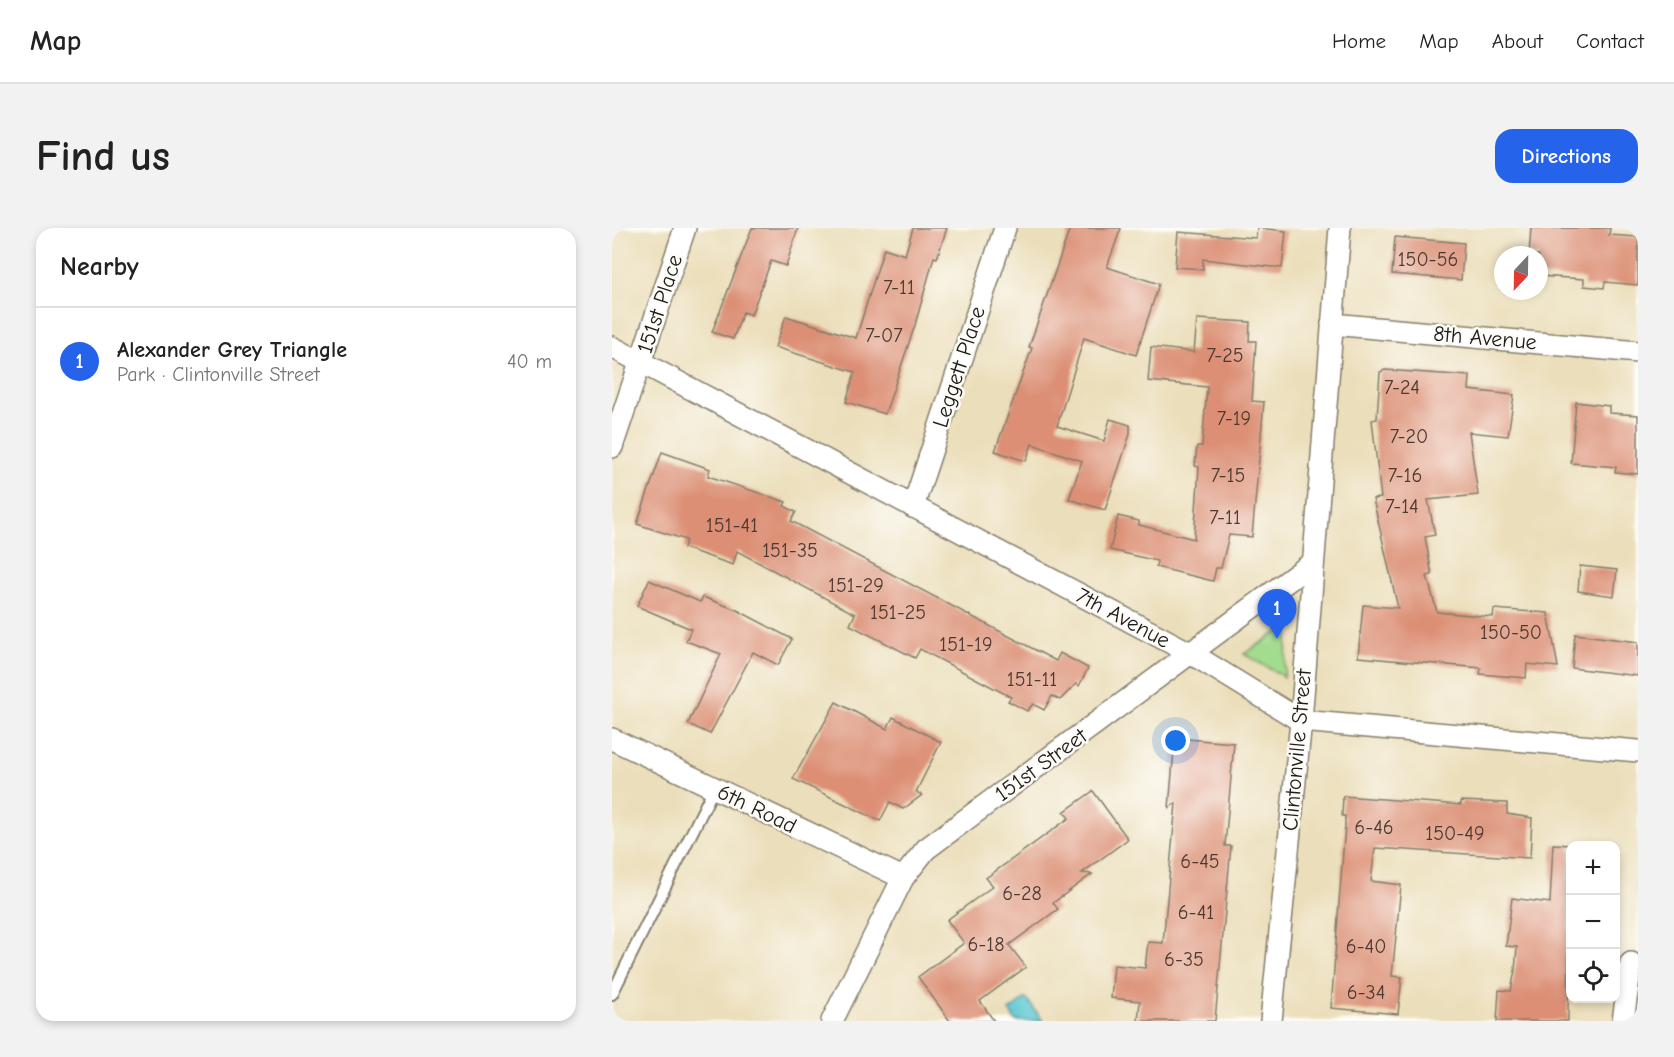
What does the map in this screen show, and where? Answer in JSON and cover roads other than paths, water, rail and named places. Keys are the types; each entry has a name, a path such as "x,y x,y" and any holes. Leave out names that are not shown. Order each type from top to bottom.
{"street":[{"name":"151st Place","path":"612,447 685,228"},
{"name":"Leggett Place","path":"913,507 1005,228"},
{"name":"Clintonville Street","path":"1271,1021 1301,721 1340,228"},
{"name":"8th Avenue","path":"1332,324 1638,352"},
{"name":"7th Avenue","path":"612,347 1192,654 1301,721 1638,751"},
{"name":"151st Street","path":"832,1021 903,878 926,849 1312,563"},
{"name":"6th Road","path":"612,739 903,878"},
{"path":"1623,1021 1631,963"}],"lane":[{"path":"612,994 714,788"}],"water":[{"path":"1026,998 1043,1021 1016,1021 1009,1011"}],"place":[{"name":"Alexander Grey Triangle","path":"1277,639"}]}
